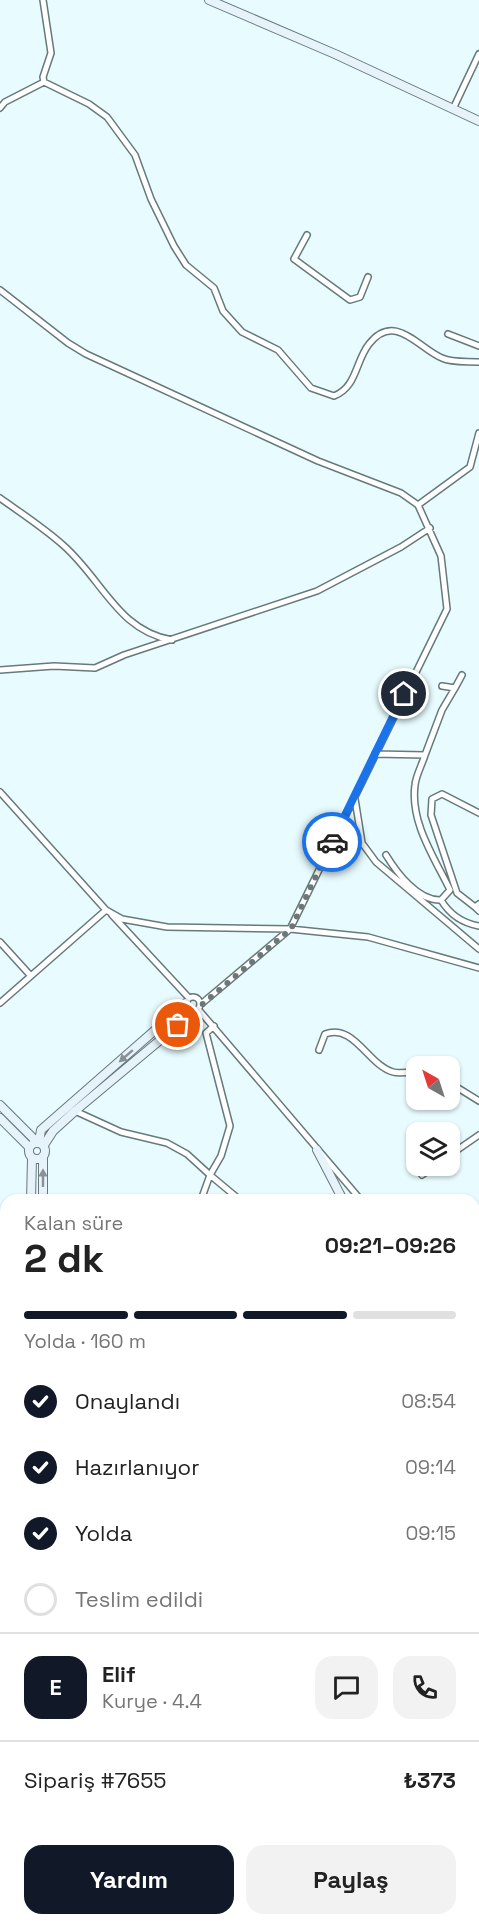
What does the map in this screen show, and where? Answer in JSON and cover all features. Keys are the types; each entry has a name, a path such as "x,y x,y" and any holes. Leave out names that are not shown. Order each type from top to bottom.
{"street":[{"path":"43,0 51,53 43,77 44,82"},
{"path":"209,0 220,2 479,121"},
{"path":"453,110 479,54"},
{"path":"0,108 5,102 44,82"},
{"path":"44,82 89,104 107,117 135,155 151,199 186,265 214,288 224,311 242,332 278,350 311,388 334,396 345,392 361,354 372,340 382,333 393,332 409,335 439,357 479,362"},
{"path":"307,235 294,259 350,300 360,297 368,277"},
{"path":"0,290 68,344 86,354 277,443 400,493 418,505 441,556 447,609 291,929 40,1143 29,1147"},
{"path":"448,334 479,346"},
{"path":"418,505 470,467 479,433"},
{"path":"0,498 64,546 133,625 149,635 174,640"},
{"path":"0,670 54,666 95,668 124,655 317,591 401,547 430,528"},
{"path":"386,855 398,874 433,901 441,900 450,890 418,823 413,805 415,782 424,755 442,710 462,675"},
{"path":"442,686 455,688"},
{"path":"375,754 424,755"},
{"path":"0,792 188,1001 189,1010 198,1008"},
{"path":"478,907 457,893 431,815 432,799 442,794 479,813"},
{"path":"354,797 362,843 376,862 479,949"},
{"path":"441,900 446,909 464,922 479,926"},
{"path":"106,910 122,919 167,927 291,929 368,937 479,968"},
{"path":"0,1003 106,910"},
{"path":"0,942 30,975"},
{"path":"43,1194 44,1156 40,1143 41,1130 188,1001 196,997 198,1008 356,1194"},
{"path":"203,1194 210,1175 221,1156 230,1126 206,1033 214,1026"},
{"path":"319,1050 325,1034 333,1031 345,1034 381,1066 394,1073 406,1072"},
{"path":"460,1089 479,1101"},
{"path":"0,1105 40,1143"},
{"path":"75,1111 121,1132 167,1143 187,1154 233,1194"},
{"path":"0,1118 29,1147 32,1158 31,1194"},
{"path":"460,1148 479,1135"},
{"path":"317,1150 340,1194"},
{"path":"32,1158 44,1156"}],"way so far":[{"path":"178,1025 291,929 332,842"}],"route":[{"path":"332,842 404,694"}]}
